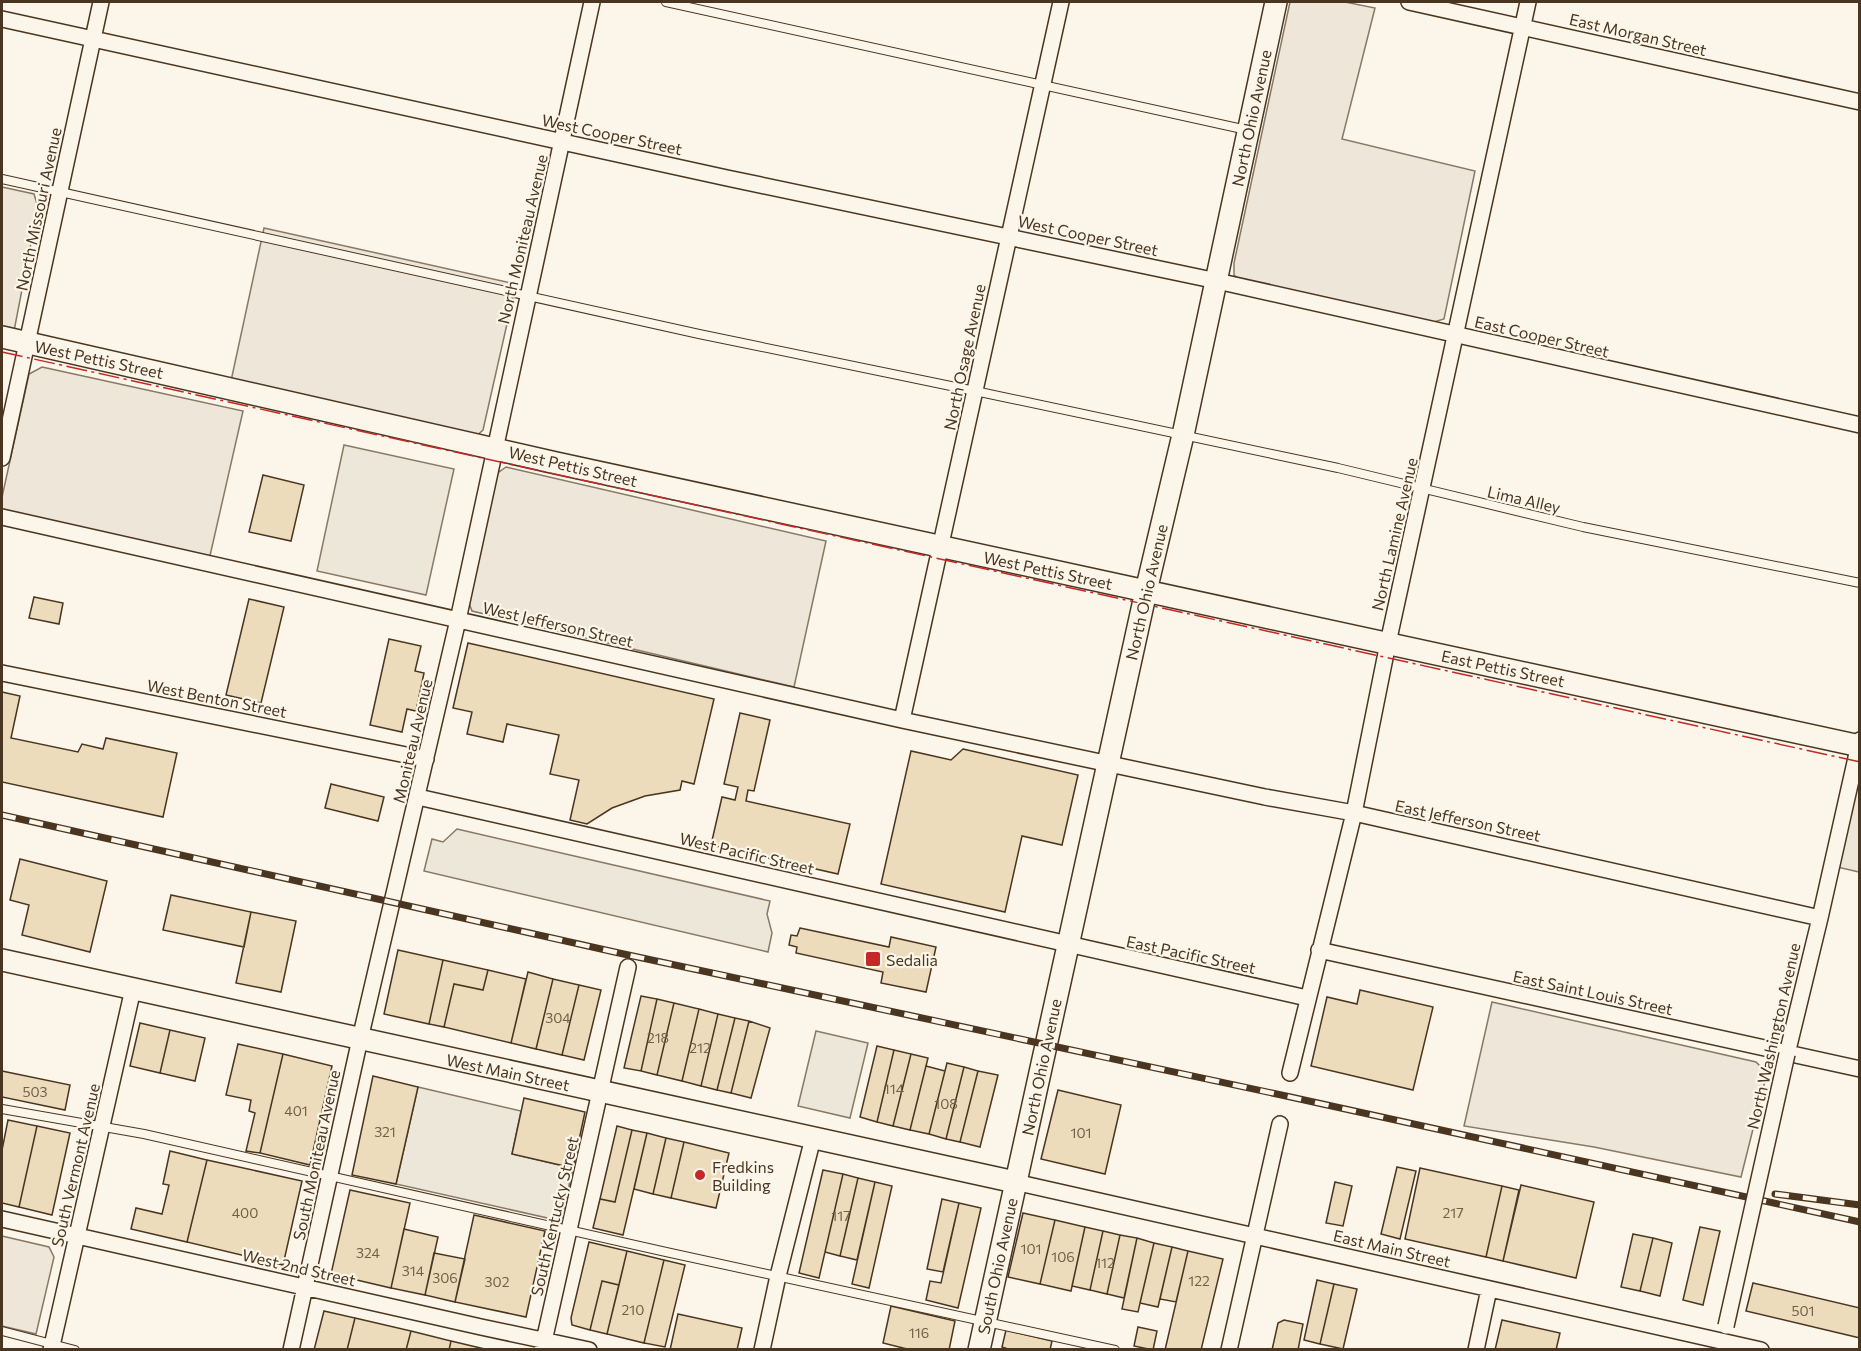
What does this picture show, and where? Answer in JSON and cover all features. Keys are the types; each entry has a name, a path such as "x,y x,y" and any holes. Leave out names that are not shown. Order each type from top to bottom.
{"main road":[{"name":"North Ohio Avenue","path":"1015,1182 1146,591 1184,435 1276,2"},
{"name":"West Pettis Street","path":"2,337 1146,591"},
{"name":"East Pettis Street","path":"1146,591 1859,744"},
{"name":"West Main Street","path":"2,960 1015,1182"},
{"name":"South Ohio Avenue","path":"979,1350 1015,1182"}],"street":[{"name":"North Missouri Avenue","path":"2,458 101,2"},
{"name":"North Moniteau Avenue","path":"494,448 592,2"},
{"name":"North Osage Avenue","path":"902,720 1061,2"},
{"name":"East Morgan Street","path":"1409,2 1860,102"},
{"name":"North Lamine Avenue","path":"1290,1073 1354,813 1388,643 1528,2"},
{"name":"West Cooper Street","path":"2,19 562,142 1217,281"},
{"name":"East Cooper Street","path":"1217,281 1860,425"},
{"name":"Moniteau Avenue","path":"360,1039 418,797 494,448"},
{"name":"West Jefferson Street","path":"2,517 902,720 1108,764"},
{"name":"West Benton Street","path":"2,673 426,759"},
{"name":"North Washington Avenue","path":"1722,1339 1859,744"},
{"name":"East Jefferson Street","path":"1108,764 1354,813 1820,918"},
{"name":"West Pacific Street","path":"418,797 1068,945"},
{"name":"East Pacific Street","path":"1068,945 1307,998"},
{"name":"East Saint Louis Street","path":"1319,950 1860,1070"},
{"name":"South Kentucky Street","path":"543,1345 628,967"},
{"name":"South Vermont Avenue","path":"52,1347 132,989"},
{"name":"South Moniteau Avenue","path":"291,1350 360,1039"},
{"path":"1229,1350 1280,1124"},
{"path":"762,1350 813,1138"},
{"name":"East Main Street","path":"1015,1182 1722,1339 1761,1350"},
{"name":"West 2nd Street","path":"2,1219 305,1287 543,1345 589,1350"},
{"path":"1476,1350 1489,1289"}],"lane":[{"path":"666,2 1249,131"},
{"name":"Lima Alley","path":"2,179 699,334 1184,435 1422,488 1583,527 1860,583"},
{"path":"2,1109 144,1134 1115,1350"},
{"path":"2,1331 52,1347 75,1350"}],"shaded area":[{"path":"1290,2 1345,2 1375,8 1342,139 1475,171 1444,319 1434,322 1240,280 1234,275 1234,263"},
{"path":"2,187 34,194 38,207 14,331 2,333"},
{"path":"264,228 516,284 483,430 474,438 231,381"},
{"path":"42,367 243,411 209,560 2,513 2,497 29,374"},
{"path":"344,445 454,469 426,595 317,571"},
{"path":"506,467 826,541 794,687 472,611 466,595 495,475"},
{"path":"1859,770 1859,872 1837,867"},
{"path":"457,829 770,901 767,914 772,933 768,952 424,871 432,839 443,842"},
{"path":"1492,1002 1756,1062 1767,1073 1741,1177 1594,1147 1464,1126"},
{"path":"816,1031 868,1043 850,1118 798,1106"},
{"path":"418,1087 521,1111 512,1154 573,1168 561,1221 396,1184"},
{"path":"2,1236 49,1247 54,1257 36,1334 2,1326"}],"building":[{"path":"263,475 304,485 291,541 249,532"},
{"path":"34,597 63,603 59,624 29,618"},
{"path":"249,599 284,607 261,703 226,695"},
{"path":"389,639 421,646 415,671 424,673 416,711 407,709 402,732 370,725"},
{"path":"468,643 714,699 694,784 682,781 680,790 645,796 612,808 587,824 570,820 579,780 550,774 559,735 507,724 503,742 467,734 472,712 453,708"},
{"path":"2,692 20,696 11,738 78,752 82,744 103,749 106,738 177,753 163,817 2,782"},
{"path":"740,713 770,720 754,791 748,790 746,801 850,824 838,874 711,845 722,797 735,800 738,787 724,784"},
{"path":"963,749 1078,775 1062,845 1022,836 1005,912 881,884 911,751 951,760"},
{"path":"331,784 384,797 378,821 325,808"},
{"path":"20,859 107,881 90,952 22,935 29,905 10,900"},
{"path":"171,895 251,912 244,947 163,930"},
{"path":"251,912 296,921 281,992 236,983"},
{"path":"800,928 889,947 891,937 936,947 926,992 881,983 883,972 796,953 797,947 789,945 791,935 797,936"},
{"path":"398,950 443,960 429,1024 384,1014"},
{"path":"443,960 488,970 483,990 454,984 444,1027 429,1024"},
{"path":"488,970 526,979 511,1043 444,1027 454,984 483,990"},
{"path":"528,972 553,979 536,1049 511,1043"},
{"path":"553,979 579,985 562,1055 536,1049"},
{"path":"579,985 601,990 584,1060 562,1055"},
{"path":"1360,990 1433,1007 1413,1090 1311,1066 1327,997 1357,1004"},
{"path":"641,996 657,999 641,1071 624,1068"},
{"path":"657,999 674,1003 657,1075 641,1071"},
{"path":"674,1003 699,1009 682,1081 657,1075"},
{"path":"699,1009 718,1014 701,1086 682,1081"},
{"path":"718,1014 735,1018 717,1090 701,1086"},
{"path":"735,1018 749,1021 731,1093 717,1090"},
{"path":"749,1021 770,1028 751,1098 731,1093"},
{"path":"140,1023 170,1030 160,1073 130,1066"},
{"path":"170,1030 205,1038 195,1081 160,1073"},
{"path":"238,1044 283,1054 260,1153 246,1151 255,1113 249,1111 251,1100 226,1095"},
{"path":"877,1046 894,1050 877,1122 860,1117"},
{"path":"894,1050 911,1054 893,1126 877,1122"},
{"path":"283,1054 332,1066 310,1165 260,1153"},
{"path":"911,1054 928,1058 910,1130 893,1126"},
{"path":"947,1063 964,1067 946,1139 929,1134"},
{"path":"926,1066 945,1071 929,1134 910,1130"},
{"path":"964,1067 978,1071 960,1142 946,1139"},
{"path":"2,1071 70,1085 65,1110 2,1097"},
{"path":"978,1071 998,1075 980,1147 960,1142"},
{"path":"373,1076 418,1087 396,1184 352,1175"},
{"path":"1058,1090 1121,1105 1105,1174 1041,1159"},
{"path":"524,1098 585,1112 573,1168 512,1154"},
{"path":"8,1120 37,1126 19,1207 2,1203 2,1150"},
{"path":"37,1126 70,1133 52,1215 19,1207"},
{"path":"617,1126 632,1130 615,1202 600,1199"},
{"path":"632,1130 647,1133 623,1235 593,1228 600,1199 615,1202"},
{"path":"647,1133 666,1138 653,1194 634,1189"},
{"path":"666,1138 684,1142 671,1198 653,1194"},
{"name":"Fredkins Building","path":"684,1142 729,1153 716,1208 671,1198"},
{"path":"170,1151 207,1160 187,1242 131,1229 136,1208 162,1214 169,1185 163,1184"},
{"path":"207,1160 302,1181 283,1265 187,1242"},
{"path":"1397,1167 1416,1171 1400,1239 1381,1234"},
{"path":"1420,1168 1502,1186 1486,1257 1405,1239"},
{"path":"823,1170 843,1174 819,1278 799,1273"},
{"path":"843,1174 858,1178 840,1256 825,1252"},
{"path":"858,1178 875,1182 857,1260 840,1256"},
{"path":"875,1182 892,1186 869,1288 852,1284"},
{"path":"1335,1182 1352,1186 1343,1226 1326,1223"},
{"path":"1521,1185 1594,1202 1576,1278 1503,1261"},
{"path":"1502,1186 1519,1190 1503,1261 1486,1257"},
{"path":"350,1190 410,1203 391,1288 331,1274"},
{"path":"942,1199 959,1203 943,1272 927,1269"},
{"path":"959,1203 981,1208 958,1308 926,1300 930,1281 941,1283"},
{"path":"1023,1213 1055,1220 1040,1284 1008,1277"},
{"path":"474,1215 545,1231 526,1317 455,1302"},
{"path":"1055,1220 1085,1227 1071,1291 1040,1284"},
{"path":"1085,1227 1103,1231 1090,1290 1072,1286"},
{"path":"1700,1227 1720,1231 1703,1305 1683,1300"},
{"path":"404,1229 438,1237 425,1295 391,1288"},
{"path":"1103,1231 1120,1235 1107,1294 1090,1290"},
{"path":"1633,1234 1653,1238 1640,1291 1621,1287"},
{"path":"1120,1235 1137,1238 1124,1298 1107,1294"},
{"path":"1137,1238 1154,1243 1138,1312 1122,1309"},
{"path":"1653,1238 1672,1243 1660,1296 1640,1291"},
{"path":"589,1242 627,1251 619,1285 602,1281 590,1330 572,1325 571,1318"},
{"path":"1154,1243 1172,1247 1158,1307 1140,1303"},
{"path":"1172,1247 1188,1251 1176,1302 1160,1299"},
{"path":"627,1251 664,1260 644,1343 607,1334"},
{"path":"1188,1251 1223,1259 1201,1350 1165,1350"},
{"path":"434,1253 465,1259 455,1302 425,1295"},
{"path":"664,1260 685,1265 665,1347 644,1343"},
{"path":"1317,1280 1334,1284 1320,1344 1304,1340"},
{"path":"602,1281 619,1285 607,1334 590,1330"},
{"path":"1753,1283 1860,1308 1860,1338 1746,1311"},
{"path":"1334,1284 1357,1289 1343,1349 1320,1344"},
{"path":"891,1306 955,1321 949,1350 911,1350 883,1343"},
{"path":"324,1311 355,1318 347,1350 314,1350"},
{"path":"678,1314 742,1328 737,1350 670,1350"},
{"path":"355,1318 411,1331 406,1350 347,1350"},
{"path":"1284,1320 1303,1324 1298,1350 1272,1350 1278,1323"},
{"path":"1502,1320 1560,1333 1556,1350 1495,1350"},
{"path":"1138,1327 1157,1331 1153,1350 1134,1346"},
{"path":"1006,1330 1052,1341 1050,1350 1011,1350 1002,1347"},
{"path":"411,1331 451,1341 449,1350 406,1350"},
{"path":"451,1341 489,1350 449,1350"}],"railway":[{"path":"2,815 619,953 1860,1222"},
{"path":"1775,1194 1860,1205"}],"power":[{"path":"2,352 1860,762"}],"place":[{"name":"Sedalia","path":"873,959"},
{"name":"Fredkins Building","path":"700,1175"}]}
